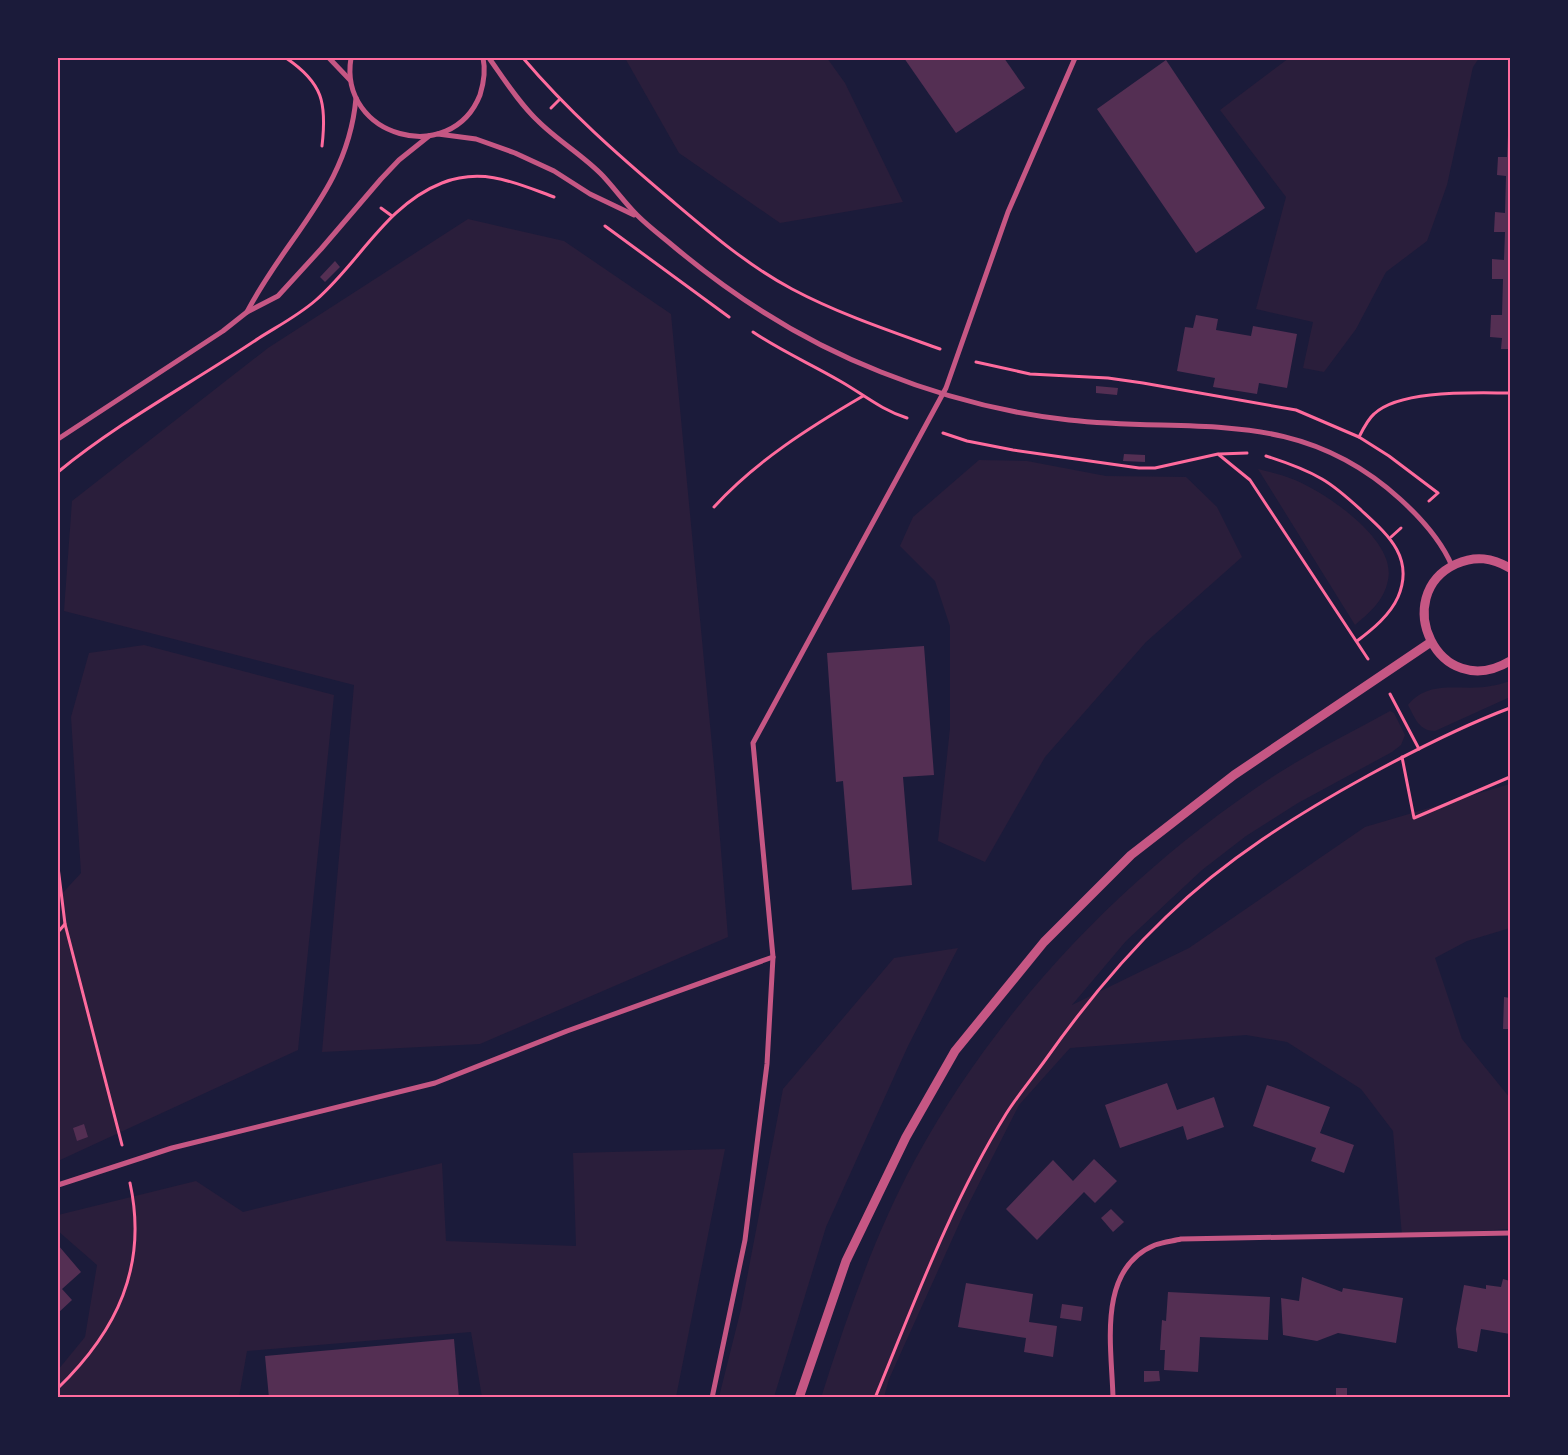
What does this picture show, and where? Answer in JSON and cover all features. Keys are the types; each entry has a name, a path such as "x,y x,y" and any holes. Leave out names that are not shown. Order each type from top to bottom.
{"street":[{"path":"329,58 350,81"},
{"path":"351,58 350,81 356,98 364,112 385,129 410,137 438,134 459,123 477,102 485,75 483,58"},
{"path":"489,58 513,92 537,120 603,175 638,216 709,276 763,313 821,345 872,368 944,394 988,406 1070,420 1134,425 1229,426 1262,430 1323,448 1357,466 1386,486 1428,528 1446,553 1452,566"},
{"path":"712,1398 745,1240 767,1064 773,957 753,743 944,394 1008,212 1075,58"},
{"path":"247,312 263,281 308,220 335,176 347,147 354,119 356,98"},
{"path":"438,134 476,139 515,153 554,171 590,194 638,216"},
{"path":"58,439 223,331 247,312 278,296 381,179 399,160 429,136"},
{"path":"1510,568 1485,558 1469,559 1452,566 1432,586 1426,600 1424,615 1431,642 1448,662 1461,669 1475,671 1502,666 1510,661"},
{"path":"799,1398 846,1261 906,1137 955,1051 1044,942 1131,855 1234,775 1431,642"},
{"path":"58,1185 126,1161 172,1148 435,1083 567,1032 773,957"},
{"path":"1113,1398 1110,1308 1113,1291 1128,1265 1154,1245 1181,1239 1510,1233"}],"path":[{"path":"286,58 298,66 317,85 325,116 322,148"},
{"path":"58,472 89,446 209,372 315,301 392,216 408,201 425,191 443,182 462,177 486,176 505,178 556,198"},
{"path":"598,221 736,321"},
{"path":"751,331 782,351 841,381 893,414 967,441 1139,468 1155,468 1218,454 1253,454"},
{"path":"1359,437 1373,414 1403,400 1425,394 1510,394"},
{"path":"714,507 739,480 829,416 863,396"},
{"path":"1218,454 1250,480 1358,641 1419,748"},
{"path":"1262,455 1288,463 1322,479 1345,496 1391,538 1401,561 1403,575 1399,596 1390,611 1358,641"},
{"path":"875,1398 945,1229 1006,1113 1082,1010 1140,943 1168,915 1228,863 1322,801 1419,748 1510,708"},
{"path":"1402,757 1414,818 1510,777"},
{"path":"58,867 65,924 126,1161 134,1199 136,1226 134,1254 120,1306 107,1331 91,1353 58,1388"},
{"path":"58,927 65,924"},
{"path":"58,932 65,924"}],"shaded area":[{"path":"625,58 827,58 845,83 903,202 780,223 679,153"},
{"path":"1289,58 1479,58 1473,67 1447,185 1427,241 1386,272 1356,329 1324,372 1303,368 1313,322 1256,309 1286,197 1220,110"},
{"path":"468,219 564,241 671,314 715,777 728,937 480,1044 322,1052 354,685 64,611 72,501 268,348"},
{"path":"979,460 1027,461 1106,476 1186,477 1217,507 1242,557 1146,642 1045,757 985,862 938,841 950,728 950,626 935,581 900,546 913,517"},
{"path":"1258,469 1295,480 1324,495 1356,520 1371,534 1382,549 1388,565 1386,587 1376,606 1355,625"},
{"path":"144,645 334,695 298,1050 58,1161 58,898 81,873 71,717 89,653"},
{"path":"1510,681 1510,697 1435,731 1421,726 1408,705 1416,697 1434,689 1484,687"},
{"path":"1390,711 1394,713 1405,735 1401,745 1392,752 1298,803 1246,836 1202,870 1126,941 1072,1005 1189,948 1365,827 1510,784 1510,928 1467,941 1435,958 1462,1039 1510,1098 1510,1229 1402,1236 1393,1131 1361,1089 1287,1042 1246,1035 1070,1048 1019,1105 964,1213 889,1379 884,1397 821,1398 863,1275 901,1186 950,1101 988,1046 1029,994 1073,944 1121,897 1171,853 1223,812 1277,774"},
{"path":"958,948 908,1046 826,1227 774,1397 719,1397 741,1309 783,1089 894,958"},
{"path":"725,1149 676,1397 482,1397 471,1332 247,1351 239,1397 58,1397 58,1370 85,1337 97,1265 58,1231 58,1215 196,1181 243,1212 442,1163 446,1241 576,1246 573,1153"}],"building":[{"path":"904,58 1004,58 1025,88 956,133"},
{"path":"1166,60 1265,208 1196,253 1097,109"},
{"path":"1508,135 1510,135 1510,349 1501,349 1502,338 1490,337 1491,315 1502,315 1503,279 1492,279 1492,259 1504,260 1505,232 1494,232 1495,212 1505,213 1506,176 1497,175 1498,157 1507,157"},
{"path":"335,261 340,267 325,282 320,277"},
{"path":"1196,315 1218,319 1216,330 1251,336 1253,326 1297,334 1287,388 1259,383 1257,394 1213,387 1215,378 1177,371 1185,327 1193,328"},
{"path":"1096,386 1118,388 1117,395 1096,393"},
{"path":"1124,454 1145,455 1145,462 1123,461"},
{"path":"924,646 934,775 903,777 912,885 852,890 843,781 836,782 827,653"},
{"path":"1504,997 1510,998 1510,1029 1503,1029"},
{"path":"1167,1083 1177,1110 1214,1097 1224,1127 1187,1140 1183,1126 1120,1148 1105,1105"},
{"path":"1267,1085 1330,1107 1320,1133 1354,1145 1344,1173 1311,1161 1316,1148 1253,1126"},
{"path":"84,1124 88,1137 77,1141 73,1128"},
{"path":"1094,1159 1117,1181 1095,1203 1084,1192 1037,1240 1006,1209 1053,1160 1073,1181"},
{"path":"1111,1209 1124,1222 1113,1232 1101,1218"},
{"path":"58,1245 81,1272 62,1289 72,1300 58,1313"},
{"path":"1302,1277 1342,1292 1343,1288 1403,1298 1396,1343 1338,1333 1317,1341 1283,1335 1281,1298 1299,1301"},
{"path":"1503,1279 1510,1281 1510,1334 1481,1329 1477,1352 1458,1348 1456,1329 1464,1285 1486,1289 1486,1285 1501,1287"},
{"path":"966,1283 1033,1294 1029,1322 1057,1326 1053,1357 1024,1352 1026,1338 958,1327"},
{"path":"1168,1292 1270,1297 1268,1340 1200,1337 1198,1372 1164,1370 1165,1350 1160,1350 1162,1320 1166,1321"},
{"path":"1062,1304 1083,1307 1081,1321 1060,1318"},
{"path":"454,1339 459,1398 269,1398 265,1356"},
{"path":"1144,1371 1159,1371 1160,1381 1144,1382"},
{"path":"1336,1388 1347,1388 1347,1398 1336,1398"}]}
